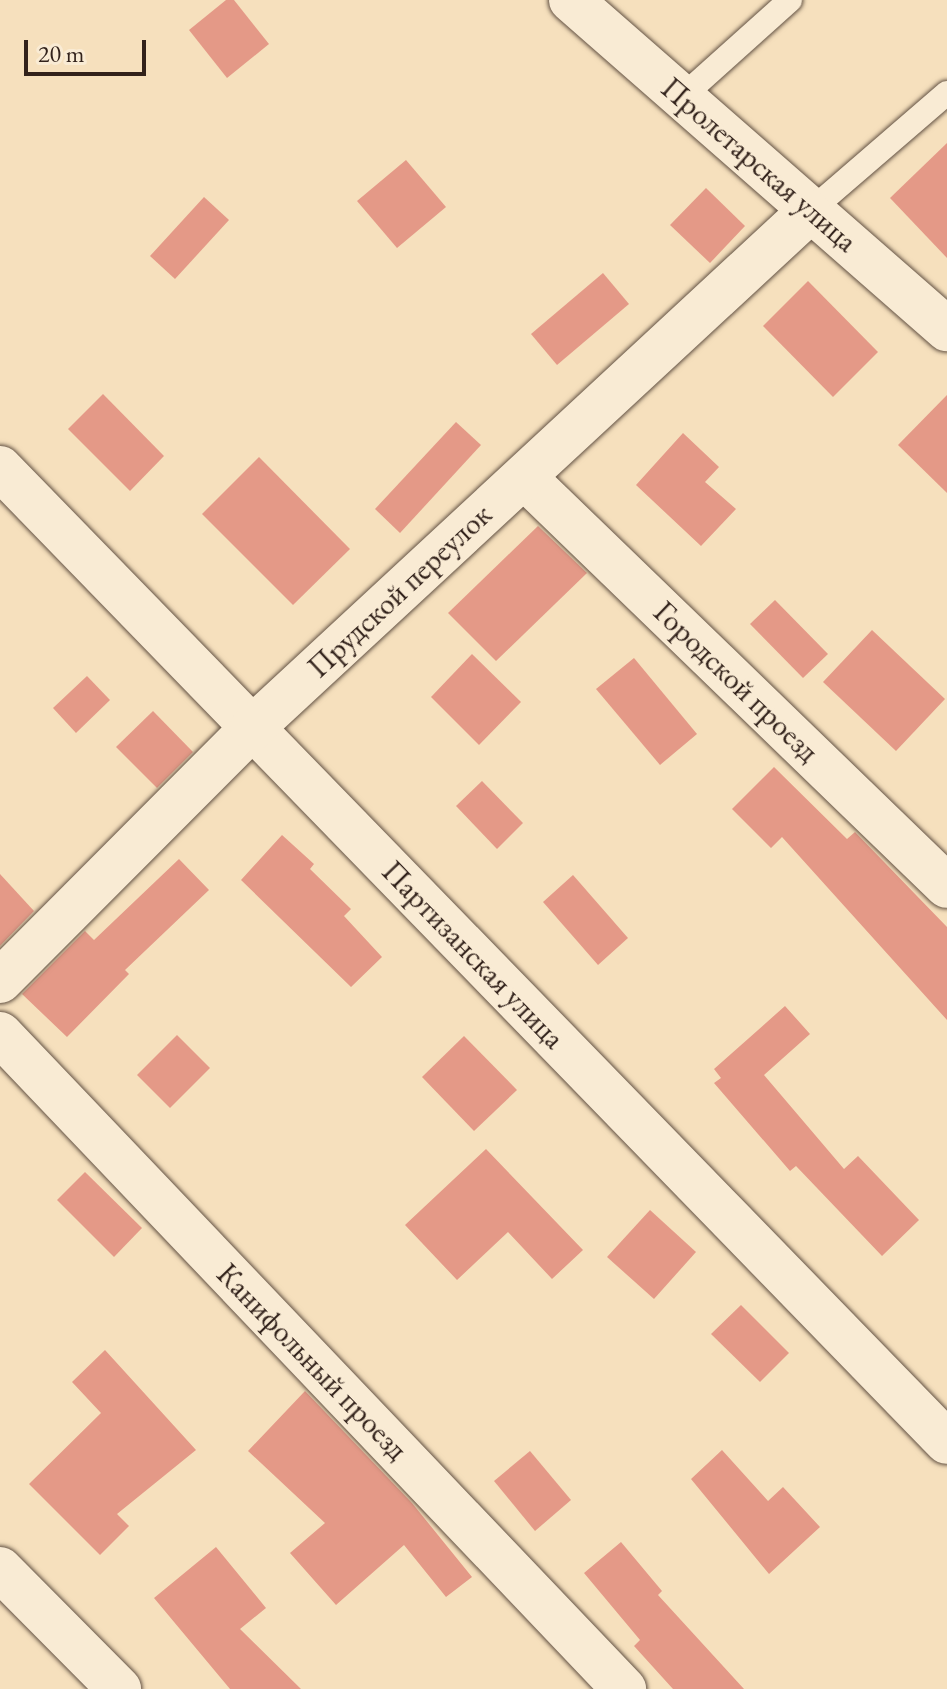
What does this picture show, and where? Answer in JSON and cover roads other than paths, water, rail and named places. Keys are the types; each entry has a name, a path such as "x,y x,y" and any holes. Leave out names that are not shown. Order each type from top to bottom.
{"street":[{"name":"Пролетарская улица","path":"571,0 809,212 947,329"},
{"name":"Прудской переулок","path":"0,981 252,728 809,212"},
{"name":"Партизанская улица","path":"0,468 947,1442"},
{"name":"Городской проезд","path":"524,477 947,886"},
{"name":"Канифольный проезд","path":"0,1034 624,1689"},
{"path":"0,1569 119,1689"}],"lane":[{"path":"682,97 790,0"},
{"path":"809,212 947,93"}]}
